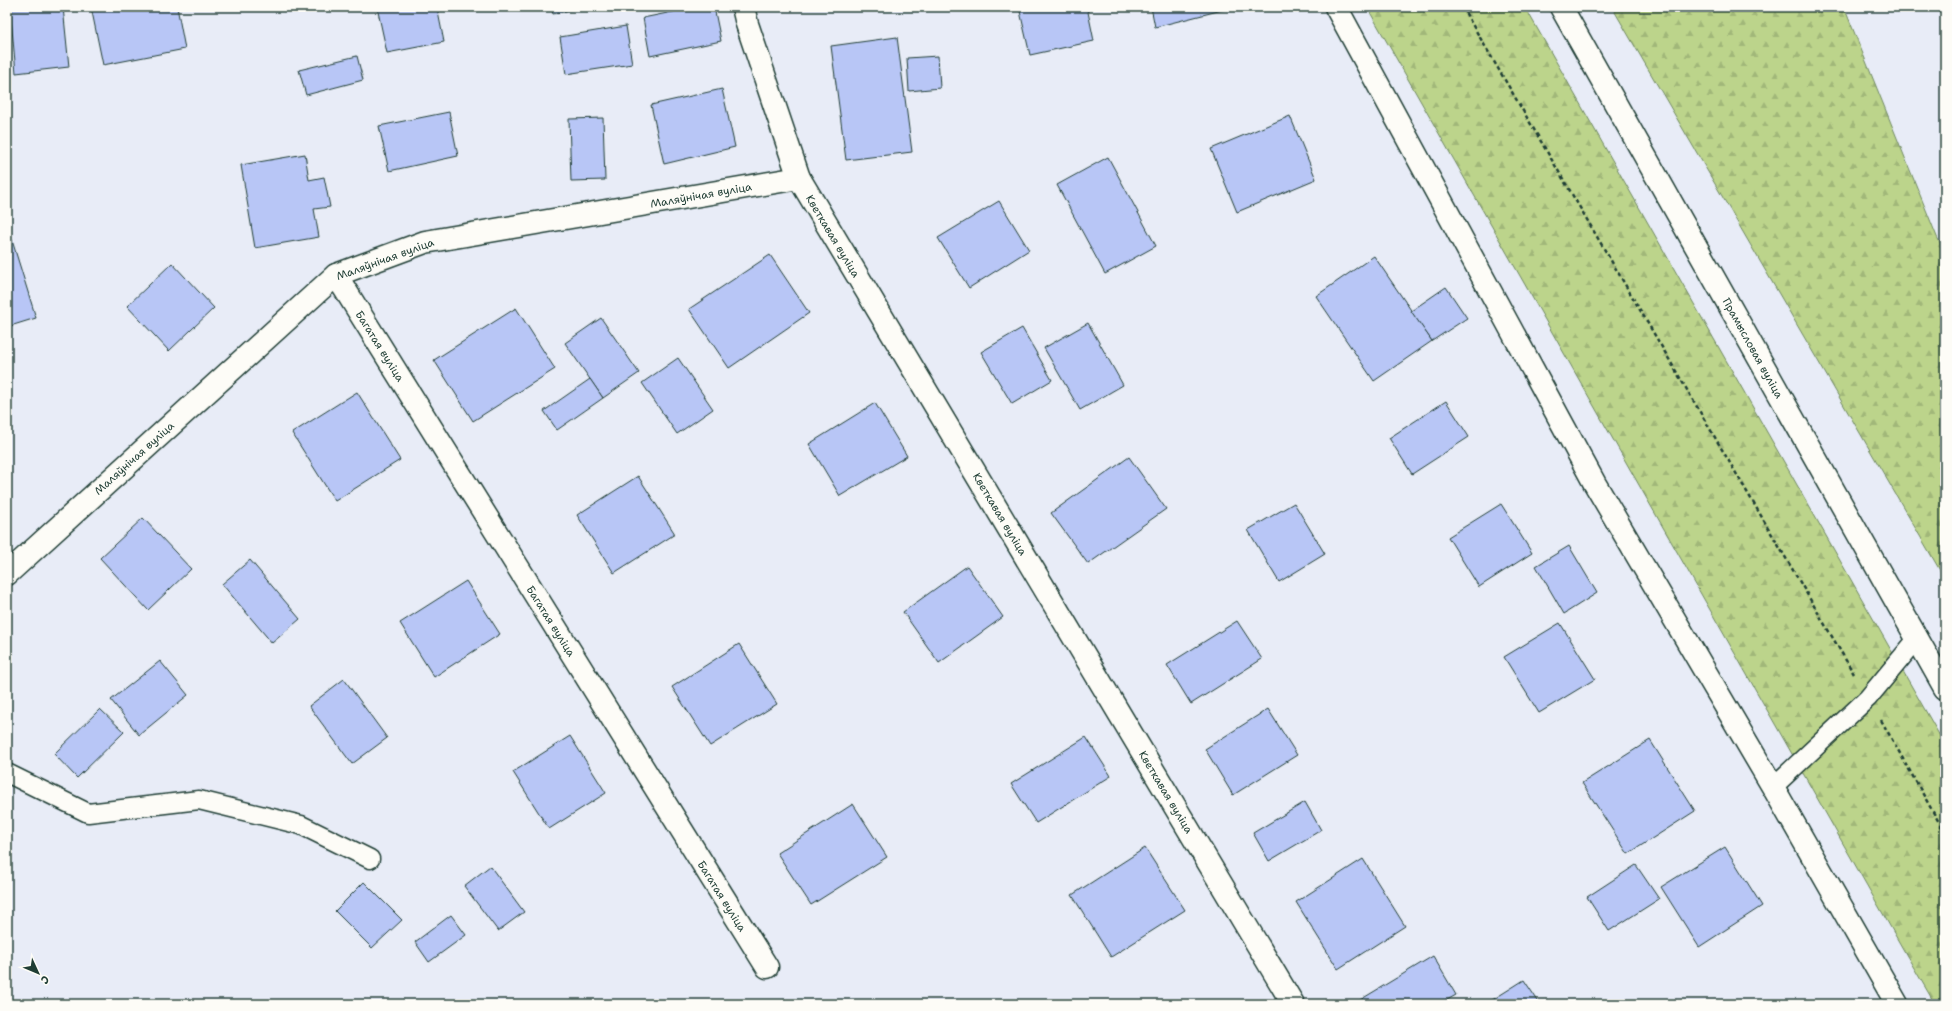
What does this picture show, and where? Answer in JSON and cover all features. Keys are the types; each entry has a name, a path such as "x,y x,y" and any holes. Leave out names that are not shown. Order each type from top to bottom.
{"street":[{"name":"Кветкавая вуліца","path":"743,7 747,24 799,178 1293,1004"},
{"path":"1336,7 1595,484 1772,786 1897,1004"},
{"name":"Прамысловая вуліца","path":"1561,7 1945,688"},
{"name":"Маляўнічая вуліца","path":"7,574 336,275 425,242 799,178"},
{"name":"Багатая вуліца","path":"336,275 767,967"}],"lane":[{"path":"1772,786 1868,698 1917,639"},
{"path":"7,774 88,813 199,800 301,825 370,859"}],"path":[{"path":"1462,7 1868,698 1945,833"}],"green space":[{"path":"1367,7 1525,7 1945,745 1945,1004 1935,1004 1907,956"},
{"path":"1612,7 1844,7 1937,237 1945,252 1945,579"}],"building":[{"path":"10,7 63,7 69,67 16,73"},
{"path":"91,7 177,7 185,49 103,65"},
{"path":"377,7 437,7 444,42 387,53"},
{"path":"551,7 582,7 553,14"},
{"path":"697,7 714,7 721,41 650,56 643,18"},
{"path":"1019,7 1087,7 1094,41 1030,55"},
{"path":"1151,7 1234,7 1155,27"},
{"path":"626,26 632,64 566,74 560,37"},
{"path":"897,37 912,152 846,160 831,46"},
{"path":"357,56 363,80 306,95 299,70"},
{"path":"938,56 940,88 909,91 907,58"},
{"path":"722,89 735,147 664,164 651,105"},
{"path":"449,112 458,156 389,171 379,126"},
{"path":"1290,116 1316,179 1237,212 1211,149"},
{"path":"603,118 605,180 571,181 569,119"},
{"path":"305,154 309,180 324,177 330,207 314,209 319,237 255,248 241,165"},
{"path":"1108,157 1156,246 1105,274 1057,185"},
{"path":"999,201 1029,250 969,288 938,238"},
{"path":"11,237 36,318 7,327 7,239"},
{"path":"770,255 809,313 729,368 689,309"},
{"path":"1374,256 1432,341 1374,381 1316,296"},
{"path":"172,263 214,308 169,351 127,306"},
{"path":"1446,287 1467,318 1432,341 1411,311"},
{"path":"516,308 555,369 473,421 434,360"},
{"path":"601,318 639,373 603,398 565,343"},
{"path":"1088,323 1123,385 1080,410 1044,348"},
{"path":"1022,328 1052,380 1012,404 981,352"},
{"path":"678,358 713,409 677,434 642,383"},
{"path":"590,379 603,398 557,430 544,411"},
{"path":"357,392 400,460 335,501 292,433"},
{"path":"1446,401 1469,437 1412,474 1389,438"},
{"path":"875,403 907,456 840,496 809,444"},
{"path":"1129,457 1166,509 1088,564 1051,513"},
{"path":"638,476 675,534 614,573 577,515"},
{"path":"1294,503 1325,554 1279,582 1248,530"},
{"path":"1501,504 1532,553 1479,587 1448,537"},
{"path":"143,518 191,569 148,610 100,558"},
{"path":"1569,546 1597,593 1564,614 1536,566"},
{"path":"250,560 300,619 272,643 222,584"},
{"path":"967,566 1003,617 939,663 903,612"},
{"path":"466,581 500,634 434,677 400,623"},
{"path":"1237,621 1262,659 1191,704 1167,665"},
{"path":"1560,623 1595,679 1539,713 1504,657"},
{"path":"739,644 777,704 710,746 672,687"},
{"path":"160,661 188,695 139,735 111,700"},
{"path":"344,679 387,738 352,764 309,706"},
{"path":"100,709 124,732 77,778 54,754"},
{"path":"1268,709 1297,755 1233,795 1205,749"},
{"path":"570,736 606,793 549,829 513,772"},
{"path":"1086,737 1111,776 1036,823 1011,784"},
{"path":"1650,740 1695,811 1628,854 1582,783"},
{"path":"1305,802 1321,830 1269,861 1253,833"},
{"path":"853,804 887,857 811,905 777,853"},
{"path":"1725,847 1762,906 1699,947 1661,887"},
{"path":"1145,848 1185,910 1111,957 1072,895"},
{"path":"1363,859 1405,926 1338,969 1296,902"},
{"path":"1636,865 1659,899 1609,931 1587,897"},
{"path":"490,866 524,912 498,931 464,886"},
{"path":"364,882 402,920 372,948 335,911"},
{"path":"451,915 466,935 429,962 415,942"},
{"path":"1433,956 1456,995 1440,1004 1362,1004 1360,1000"},
{"path":"1524,980 1540,1004 1486,1004"}]}
